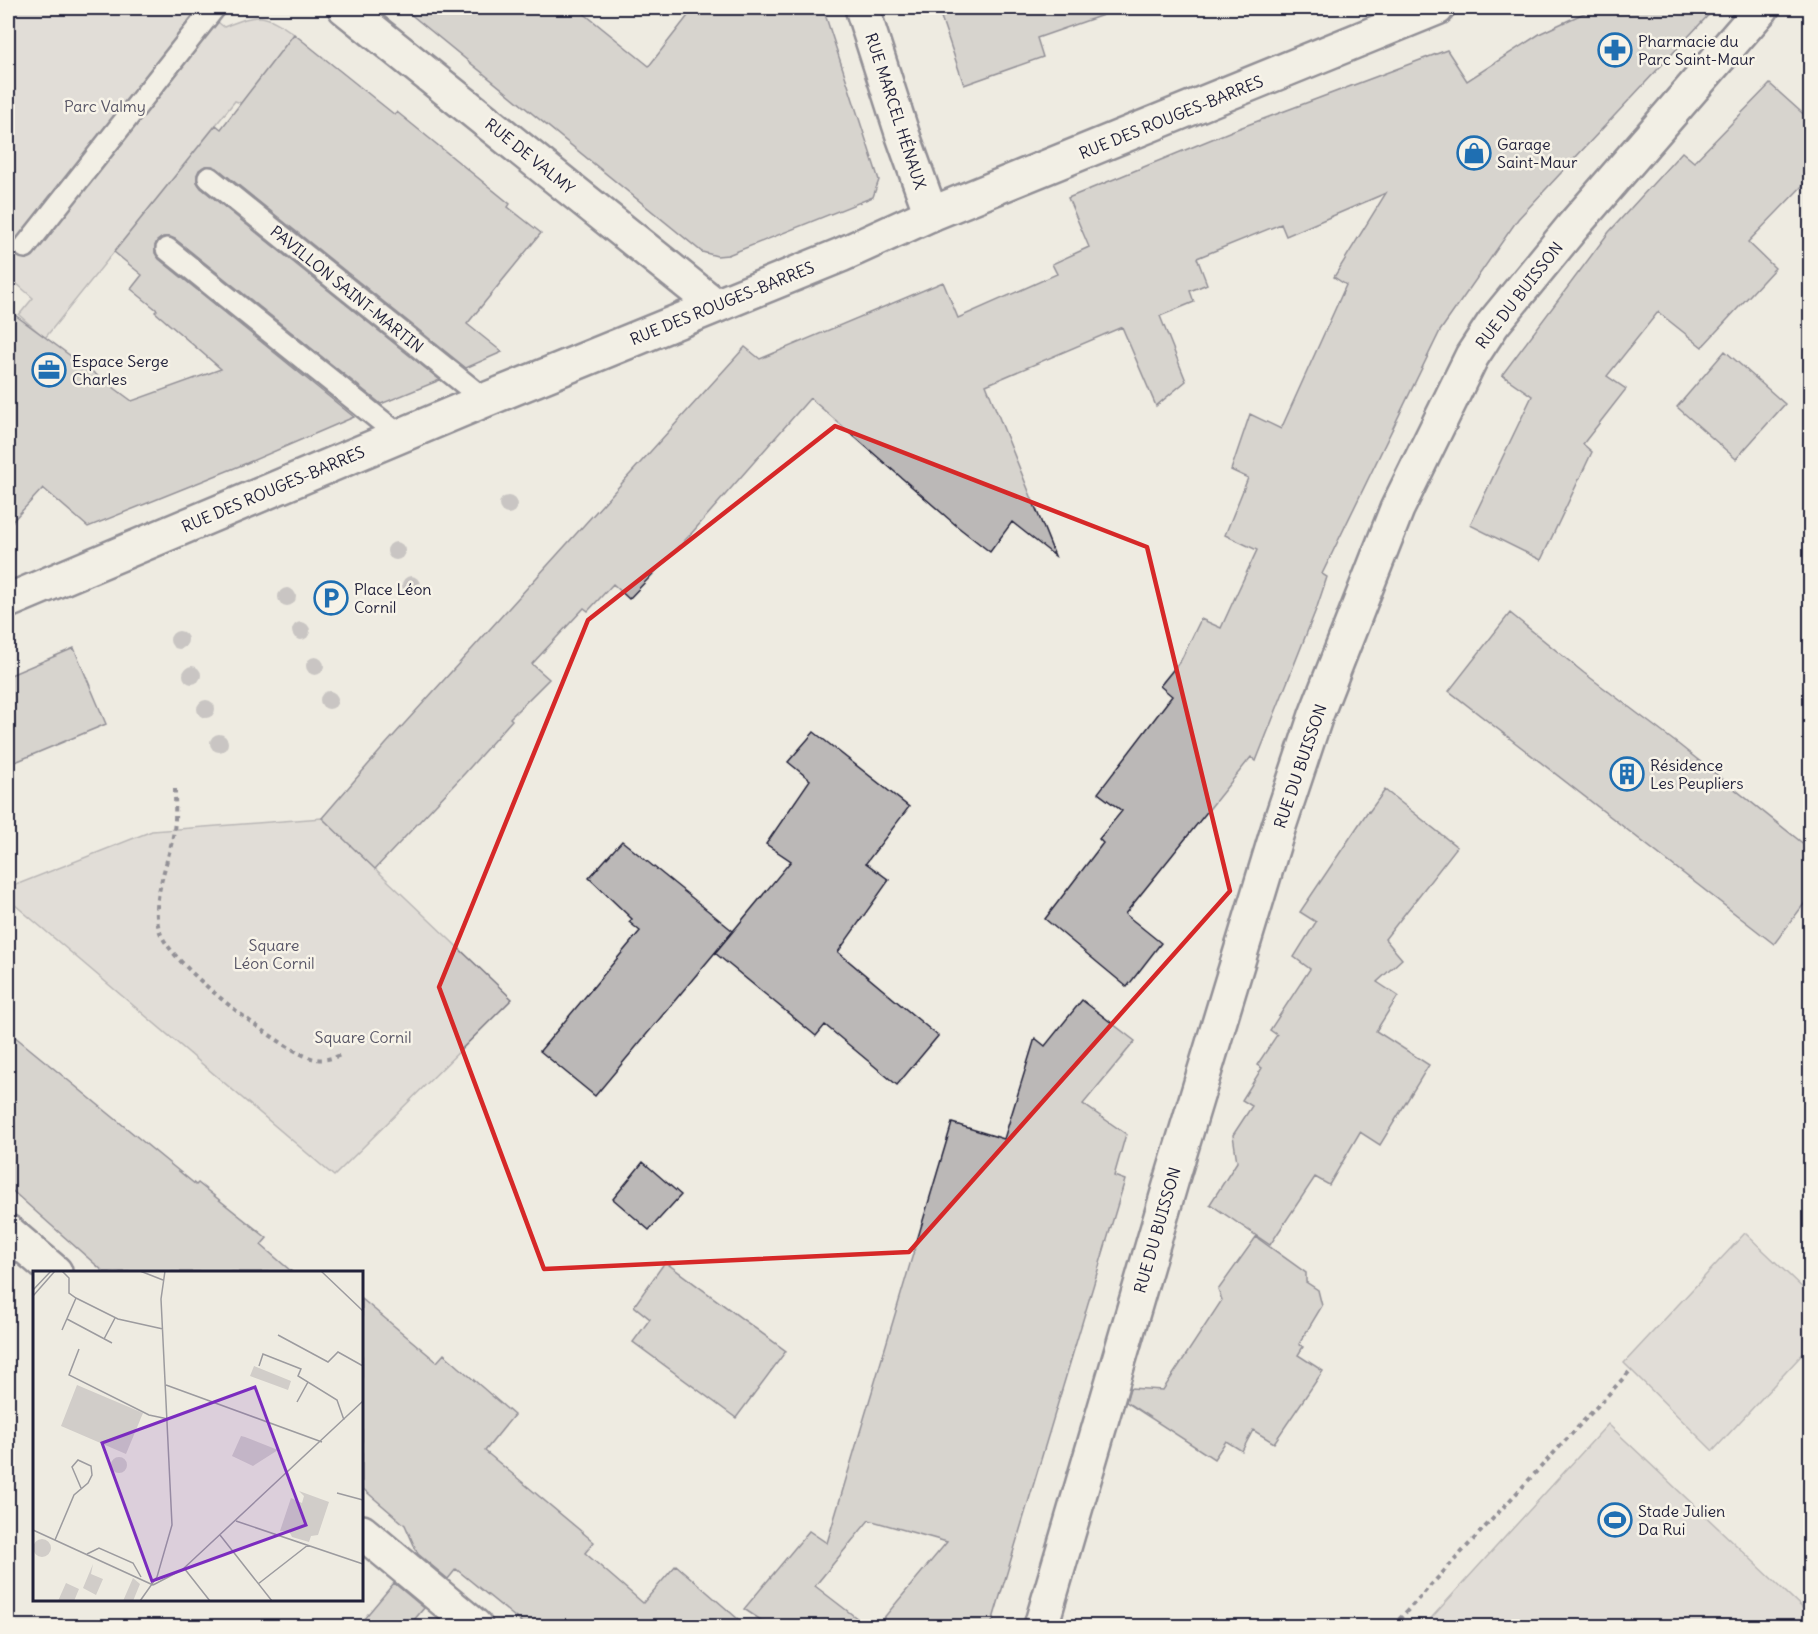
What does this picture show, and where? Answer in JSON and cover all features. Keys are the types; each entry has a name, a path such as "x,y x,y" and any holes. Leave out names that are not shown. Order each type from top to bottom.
{"street":[{"name":"RUE DE VALMY","path":"345,8 715,305"},
{"name":"RUE MARCEL HÉNAUX","path":"862,8 903,136 932,214"},
{"name":"RUE DES ROUGES-BARRES","path":"8,600 485,400 841,255 932,214 1435,8"},
{"name":"RUE DU BUISSON","path":"1041,1626 1177,1161 1279,826 1316,715 1397,509 1472,356 1493,324 1574,225 1762,8"},
{"path":"8,1232 54,1271"},
{"path":"363,1533 475,1626"}],"lane":[{"path":"26,247 214,8"},
{"name":"PAVILLON SAINT-MARTIN","path":"209,178 485,400"},
{"path":"167,249 400,436"}],"path":[{"path":"175,789 174,829 156,908 160,933 183,965 210,989 278,1039 309,1058 326,1060 343,1054"},
{"path":"1393,1626 1631,1370"}],"highlighted area":[{"path":"835,426 1147,547 1230,891 909,1252 544,1269 439,987 588,620"}],"green space":[{"name":"Parc Valmy","path":"8,8 200,8 224,27 245,19 260,17 275,22 294,34 241,103 235,101 45,338 19,315 33,298 8,276"},
{"name":"Square Léon Cornil","path":"322,818 512,999 334,1176 8,899 8,888 152,831"},
{"path":"1745,1233 1810,1295 1810,1346 1713,1451 1624,1363"},
{"name":"Stade Julien Da Rui","path":"1608,1424 1810,1615 1810,1626 1424,1626"}],"building":[{"path":"403,8 577,8 649,66 694,8 823,8 879,180 873,197 728,255 717,256 702,252"},
{"path":"938,8 1105,8 1106,14 1037,38 1043,57 964,85"},
{"path":"1595,8 1715,8 1518,219 1440,331 1322,574 1327,577 1317,607 1256,761 1251,757 1125,914 1161,943 1127,987 1045,919 1103,843 1099,839 1122,811 1098,793 1172,696 1160,686 1181,660 1201,619 1221,628 1257,550 1225,535 1248,478 1231,470 1250,414 1281,429 1346,285 1334,277 1386,193 1286,236 1281,224 1197,258 1207,284 1190,291 1194,302 1160,316 1186,381 1156,406 1122,327 986,385 1055,556 1012,522 990,552 958,527 810,398 690,535 629,599 613,584 588,611 584,608 532,664 549,679 510,718 512,720 465,773 375,869 322,818 386,744 745,347 760,359 943,282 958,318 1057,274 1052,264 1089,247 1068,198 1234,130 1447,50 1467,81 1541,33"},
{"path":"294,34 395,115 397,112 510,204 508,207 541,233 467,324 502,352 466,368 217,168 205,166 199,170 197,175 197,182 201,188 440,380 381,404 175,239 163,237 157,241 155,246 155,253 159,259 354,417 88,527 43,488 8,526 8,310 132,401 221,369 131,289 142,275 114,252 216,125 221,129"},
{"path":"1770,84 1810,120 1810,178 1748,242 1775,268 1702,347 1658,312 1607,376 1626,389 1583,444 1592,452 1541,560 1470,525 1532,396 1502,375 1609,232 1682,152 1694,162"},
{"path":"1725,351 1785,404 1736,459 1677,407"},
{"name":"Résidence Les Peupliers","path":"1510,613 1810,849 1810,896 1774,944 1449,691"},
{"path":"74,648 106,724 8,765 8,676"},
{"path":"814,732 909,807 866,863 889,880 838,952 938,1036 897,1085 825,1025 816,1036 715,953 791,861 766,844 810,780 788,762"},
{"path":"1385,790 1457,847 1385,939 1402,959 1377,982 1398,996 1376,1031 1429,1065 1380,1145 1360,1132 1329,1185 1315,1177 1270,1245 1210,1204 1237,1162 1233,1135 1252,1106 1242,1100 1262,1068 1257,1065 1277,1035 1270,1030 1310,969 1294,957 1316,922 1300,912 1368,811"},
{"path":"622,841 733,931 595,1096 540,1051 640,931 629,922 632,919 589,878"},
{"path":"1082,1000 1135,1041 1083,1104 1126,1134 1114,1176 1125,1180 991,1626 877,1626 947,1542 869,1520 815,1586 867,1626 770,1626 744,1609 809,1531 827,1543 952,1123 1004,1139 1035,1038 1045,1046"},
{"path":"8,1031 196,1185 198,1183 267,1238 261,1245 291,1271 103,1271 8,1187"},
{"path":"643,1162 681,1195 649,1230 613,1199"},
{"path":"1256,1237 1306,1273 1306,1282 1318,1290 1322,1306 1299,1344 1303,1347 1298,1355 1323,1371 1274,1443 1253,1430 1242,1451 1226,1441 1214,1459 1126,1402 1130,1388 1163,1390 1222,1300 1218,1290"},
{"path":"665,1262 786,1351 736,1418 633,1342 650,1319 634,1306"},
{"path":"363,1300 437,1362 444,1354 514,1415 485,1451 594,1542 585,1553 643,1603 676,1565 746,1626 526,1626 456,1569 448,1579 418,1554 405,1525 363,1489"},
{"path":"394,1583 424,1608 409,1626 358,1626"}],"place":[{"name":"Pharmacie du Parc Saint-Maur","path":"1615,50"},
{"name":"Garage Saint-Maur","path":"1474,153"},
{"name":"Espace Serge Charles","path":"49,370"},
{"name":"Place Léon Cornil","path":"331,598"},
{"name":"Résidence Les Peupliers","path":"1627,774"},
{"name":"Stade Julien Da Rui","path":"1615,1520"}],"park label":[{"name":"Square Cornil","path":"363,1037"}]}
